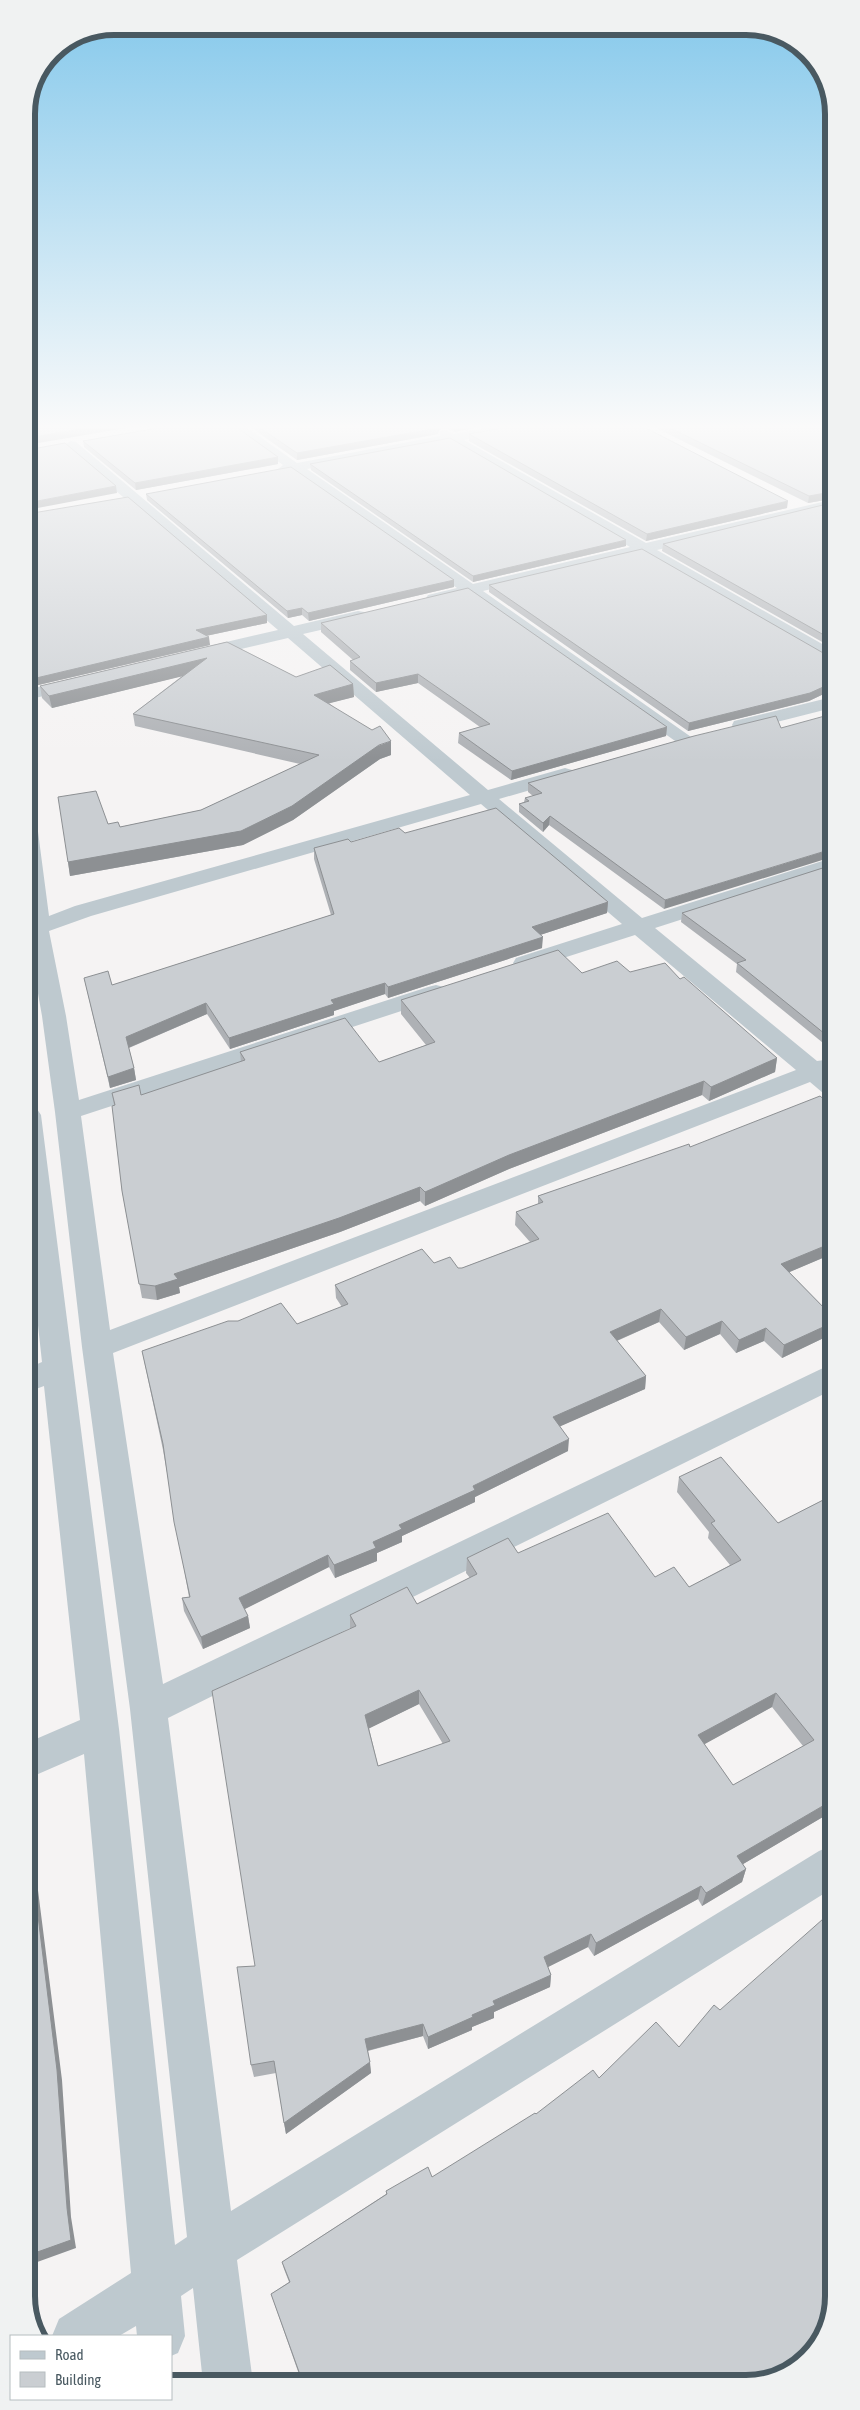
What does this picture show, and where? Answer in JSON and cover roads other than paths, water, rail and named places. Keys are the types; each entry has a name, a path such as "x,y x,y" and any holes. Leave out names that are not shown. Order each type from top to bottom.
{"street":[{"path":"179,536 638,926 825,1073"},
{"path":"394,536 470,589 694,737 825,704"},
{"path":"622,536 825,652"},
{"path":"423,600 690,536"},
{"path":"178,658 376,611"},
{"path":"35,693 93,679"},
{"path":"35,920 84,911 581,769"},
{"path":"508,969 825,866"},
{"path":"35,934 54,1016 68,1112 96,1347 148,1710 210,2250 227,2375"},
{"path":"68,1112 461,984"},
{"path":"96,1347 825,1074"},
{"path":"35,1248 42,1375 100,1729 161,2335"},
{"path":"148,1710 825,1380"},
{"path":"35,1757 100,1729"},
{"path":"78,2335 210,2250 825,1870"}]}
